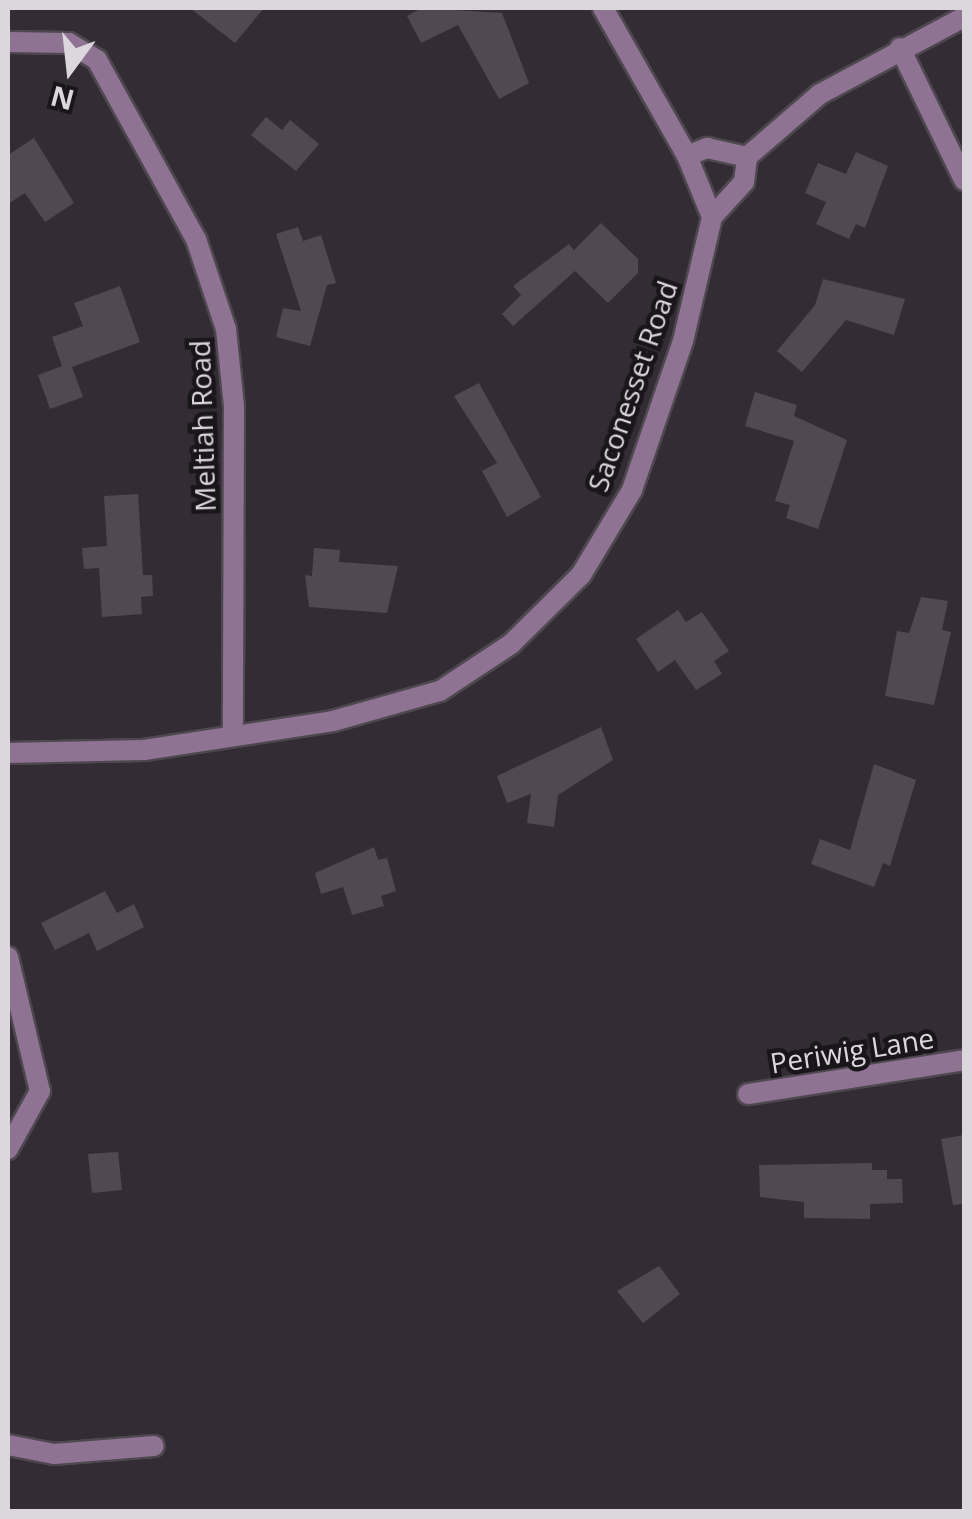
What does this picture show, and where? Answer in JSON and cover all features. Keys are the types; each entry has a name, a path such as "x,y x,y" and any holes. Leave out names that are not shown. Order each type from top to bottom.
{"street":[{"path":"603,8 687,156 712,217"},
{"name":"Saconesset Road","path":"8,753 144,750 333,721 440,691 511,644 581,576 632,490 683,341 712,217 744,182 747,157 820,94 900,48 959,20"},
{"name":"Meltiah Road","path":"8,42 69,43 97,60 196,240 226,328 234,407 232,736"},
{"path":"900,48 964,180"},
{"path":"687,156 707,148 747,157"},
{"path":"8,957 40,1091 8,1149"},
{"name":"Periwig Lane","path":"748,1094 964,1060"},
{"path":"8,1444 54,1454 154,1446"}],"building":[{"path":"190,8 264,8 235,43"},
{"path":"422,8 502,13 529,83 499,99 458,25 421,43 407,16"},
{"path":"266,117 282,130 290,120 319,144 296,171 251,135"},
{"path":"34,138 74,203 45,222 25,193 8,204 8,155"},
{"path":"856,152 888,166 865,228 856,224 849,239 816,224 826,202 805,193 818,163 846,174"},
{"path":"601,223 638,259 638,273 608,303 575,271 513,326 502,314 521,295 513,286 569,244 574,250"},
{"path":"298,227 303,241 321,235 336,283 327,285 310,346 276,337 283,308 301,311 276,234"},
{"path":"823,279 905,299 894,335 846,320 802,372 777,351 815,305"},
{"path":"120,286 140,342 72,367 83,397 50,409 38,375 62,366 52,337 83,326 74,303"},
{"path":"479,383 541,497 507,517 482,471 497,463 454,396"},
{"path":"755,392 797,405 794,416 847,440 818,529 786,518 790,505 775,501 794,441 745,426"},
{"path":"138,494 143,575 152,575 153,596 141,597 142,614 102,617 99,568 84,569 82,548 107,546 104,496"},
{"path":"314,548 340,550 339,562 398,566 387,613 309,607 305,575 312,576"},
{"path":"921,597 948,601 942,630 951,632 934,705 885,696 897,631 909,633"},
{"path":"678,610 686,622 702,612 729,651 714,661 722,674 696,690 675,660 658,672 636,639"},
{"path":"601,727 613,760 558,795 554,827 527,823 531,794 507,803 497,776"},
{"path":"874,764 916,780 890,866 883,863 874,887 811,864 820,839 850,850"},
{"path":"374,847 378,860 387,858 396,891 381,896 384,906 352,915 343,887 321,894 315,873"},
{"path":"105,891 117,913 134,904 144,927 97,951 89,933 55,950 41,923"},
{"path":"964,1135 964,1204 953,1205 941,1139"},
{"path":"118,1152 122,1190 92,1193 88,1154"},
{"path":"872,1163 872,1170 887,1170 887,1179 902,1179 903,1203 870,1204 870,1219 804,1218 804,1202 760,1197 759,1165"},
{"path":"659,1266 680,1294 643,1323 617,1291"}]}
